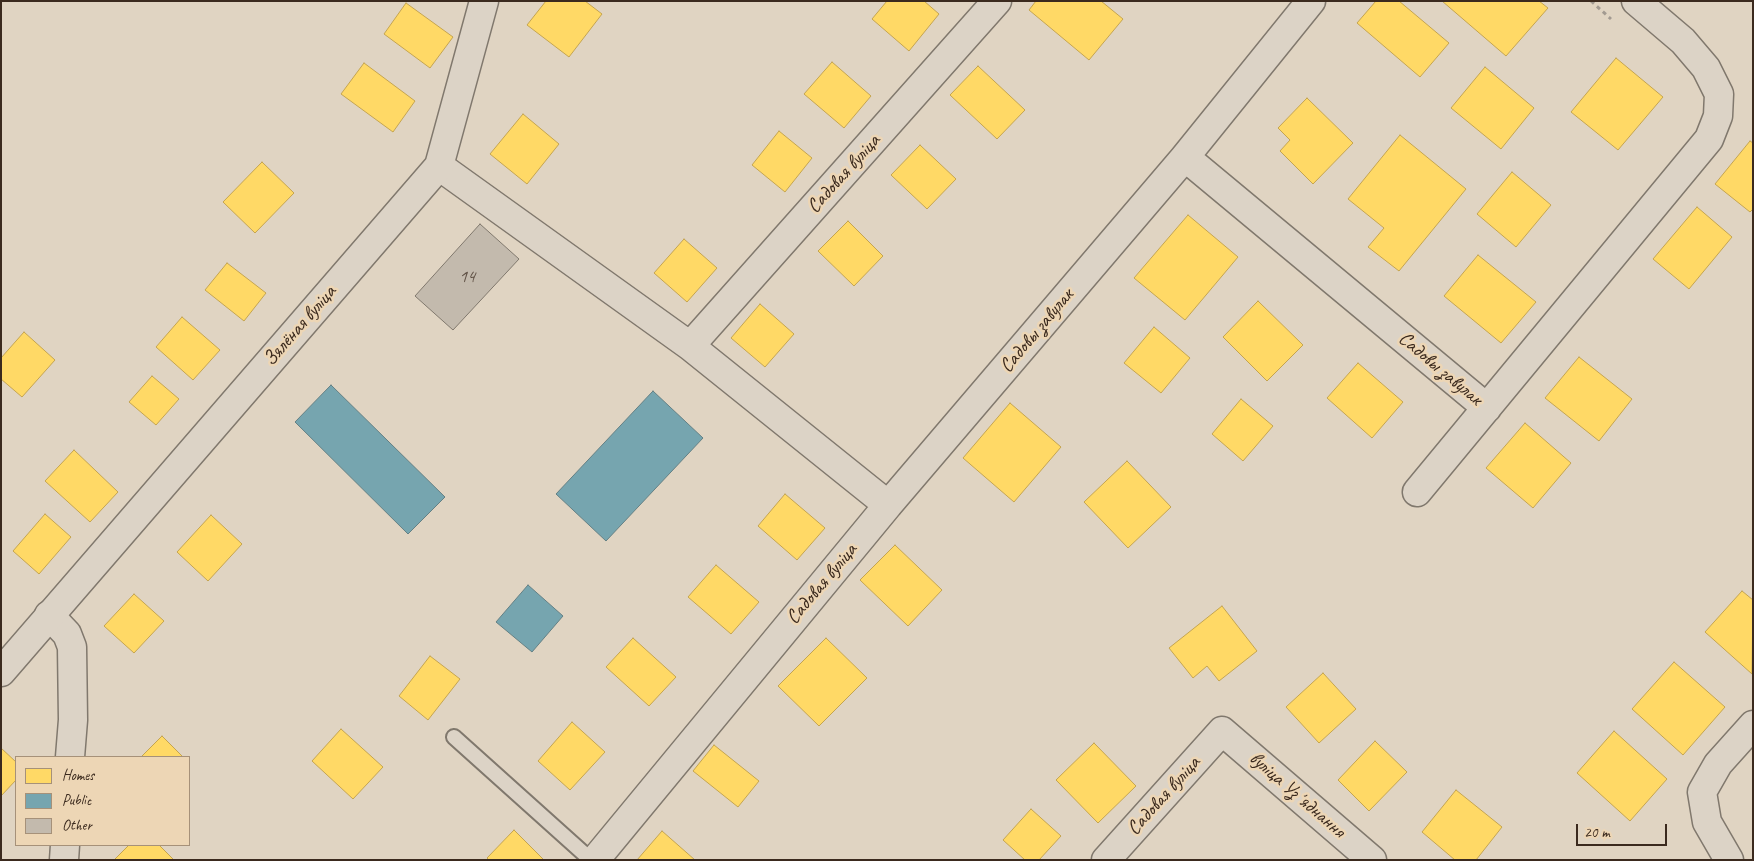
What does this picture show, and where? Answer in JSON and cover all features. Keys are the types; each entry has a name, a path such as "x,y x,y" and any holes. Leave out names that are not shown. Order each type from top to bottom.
{"street":[{"name":"Зялёная вуліца","path":"1,672 439,166 484,1"},
{"name":"Садовая вуліца","path":"690,346 997,1"},
{"name":"Садовы завулак","path":"888,505 1185,157 1311,1"},
{"path":"1417,492 1709,140 1718,116 1718,94 1706,68 1683,41 1636,1"},
{"name":"Садовы завулак","path":"1185,157 1487,408"},
{"path":"439,166 690,346 888,505"},
{"name":"Садовая вуліца","path":"593,860 888,505"},
{"path":"49,615 67,634 72,647 70,756"},
{"path":"1729,860 1707,822 1702,792 1718,764 1753,725"},
{"name":"Садовая вуліца","path":"1106,860 1222,732"},
{"name":"вуліца Узʼяднання","path":"1222,732 1372,860"},
{"path":"64,846 64,860"}],"lane":[{"path":"454,737 593,860"}],"building: Homes":[{"path":"546,1 585,1 602,14 569,57 527,25"},
{"path":"887,1 924,1 939,14 909,51 872,19"},
{"path":"1036,1 1101,1 1123,19 1089,60 1029,10"},
{"path":"1376,1 1399,1 1449,43 1420,77 1357,23"},
{"path":"1442,1 1539,1 1548,8 1506,56"},
{"path":"406,3 453,37 430,68 384,34"},
{"path":"1616,58 1663,97 1618,150 1571,112"},
{"path":"832,62 871,96 844,128 804,94"},
{"path":"364,63 415,101 393,132 341,94"},
{"path":"978,66 1025,110 997,139 950,95"},
{"path":"1485,67 1534,108 1501,149 1451,108"},
{"path":"1307,98 1353,143 1313,184 1280,151 1290,140 1278,128"},
{"path":"523,114 559,144 527,184 490,154"},
{"path":"779,131 812,158 785,192 752,165"},
{"path":"1400,135 1466,189 1399,271 1368,247 1384,228 1348,199"},
{"path":"1750,141 1753,143 1753,209 1750,212 1715,184"},
{"path":"920,145 956,179 927,209 891,175"},
{"path":"262,162 294,193 255,233 223,202"},
{"path":"1512,172 1551,205 1516,247 1477,214"},
{"path":"1697,207 1732,237 1689,289 1653,259"},
{"path":"1188,215 1238,257 1185,320 1134,278"},
{"path":"848,221 883,256 854,286 818,251"},
{"path":"684,239 717,268 687,302 654,273"},
{"path":"1478,255 1536,302 1501,343 1444,296"},
{"path":"227,263 266,293 244,321 205,290"},
{"path":"1258,301 1303,345 1267,381 1223,337"},
{"path":"760,304 794,334 765,367 731,338"},
{"path":"182,317 220,350 193,380 156,347"},
{"path":"1154,327 1190,358 1161,393 1124,363"},
{"path":"24,332 55,360 22,397 1,379 1,358"},
{"path":"1579,357 1632,399 1599,441 1545,398"},
{"path":"1358,363 1403,402 1372,438 1327,398"},
{"path":"152,376 179,399 156,425 129,402"},
{"path":"1241,399 1273,426 1243,461 1212,434"},
{"path":"1010,403 1061,447 1014,502 963,458"},
{"path":"1525,423 1571,463 1533,508 1486,468"},
{"path":"74,450 118,492 90,522 45,481"},
{"path":"1127,461 1171,507 1128,548 1084,502"},
{"path":"785,494 825,528 797,560 758,526"},
{"path":"45,514 71,537 39,574 13,551"},
{"path":"211,515 242,544 208,581 177,552"},
{"path":"895,545 942,590 908,626 860,580"},
{"path":"716,565 759,602 731,634 688,597"},
{"path":"1742,591 1753,600 1752,674 1705,632"},
{"path":"134,594 164,621 134,653 104,626"},
{"path":"1222,606 1257,651 1219,681 1207,666 1193,678 1169,648"},
{"path":"633,638 676,677 649,706 606,667"},
{"path":"826,638 867,678 819,726 778,686"},
{"path":"430,656 460,679 428,720 399,696"},
{"path":"1674,662 1725,707 1683,755 1632,709"},
{"path":"1323,673 1356,709 1319,743 1286,707"},
{"path":"572,722 605,752 570,790 538,761"},
{"path":"341,729 383,767 353,799 312,761"},
{"path":"1614,731 1667,779 1630,821 1577,773"},
{"path":"162,736 182,756 142,756"},
{"path":"1375,741 1407,772 1369,811 1338,780"},
{"path":"1094,743 1136,786 1098,823 1056,780"},
{"path":"714,745 759,781 738,807 693,771"},
{"path":"1,748 15,761 15,781 1,796"},
{"path":"1456,790 1502,827 1476,860 1455,860 1422,832"},
{"path":"1031,809 1061,836 1039,860 1025,860 1003,840"},
{"path":"514,830 544,860 489,860 487,858"},
{"path":"662,831 695,860 637,860"},
{"path":"128,846 160,846 174,860 114,860"}],"building: Public":[{"path":"331,385 445,497 408,534 295,422"},
{"path":"653,391 703,438 606,541 556,494"},
{"path":"528,585 563,616 532,652 496,622"}],"building: Other":[{"path":"480,224 519,259 453,330 415,296"}]}
